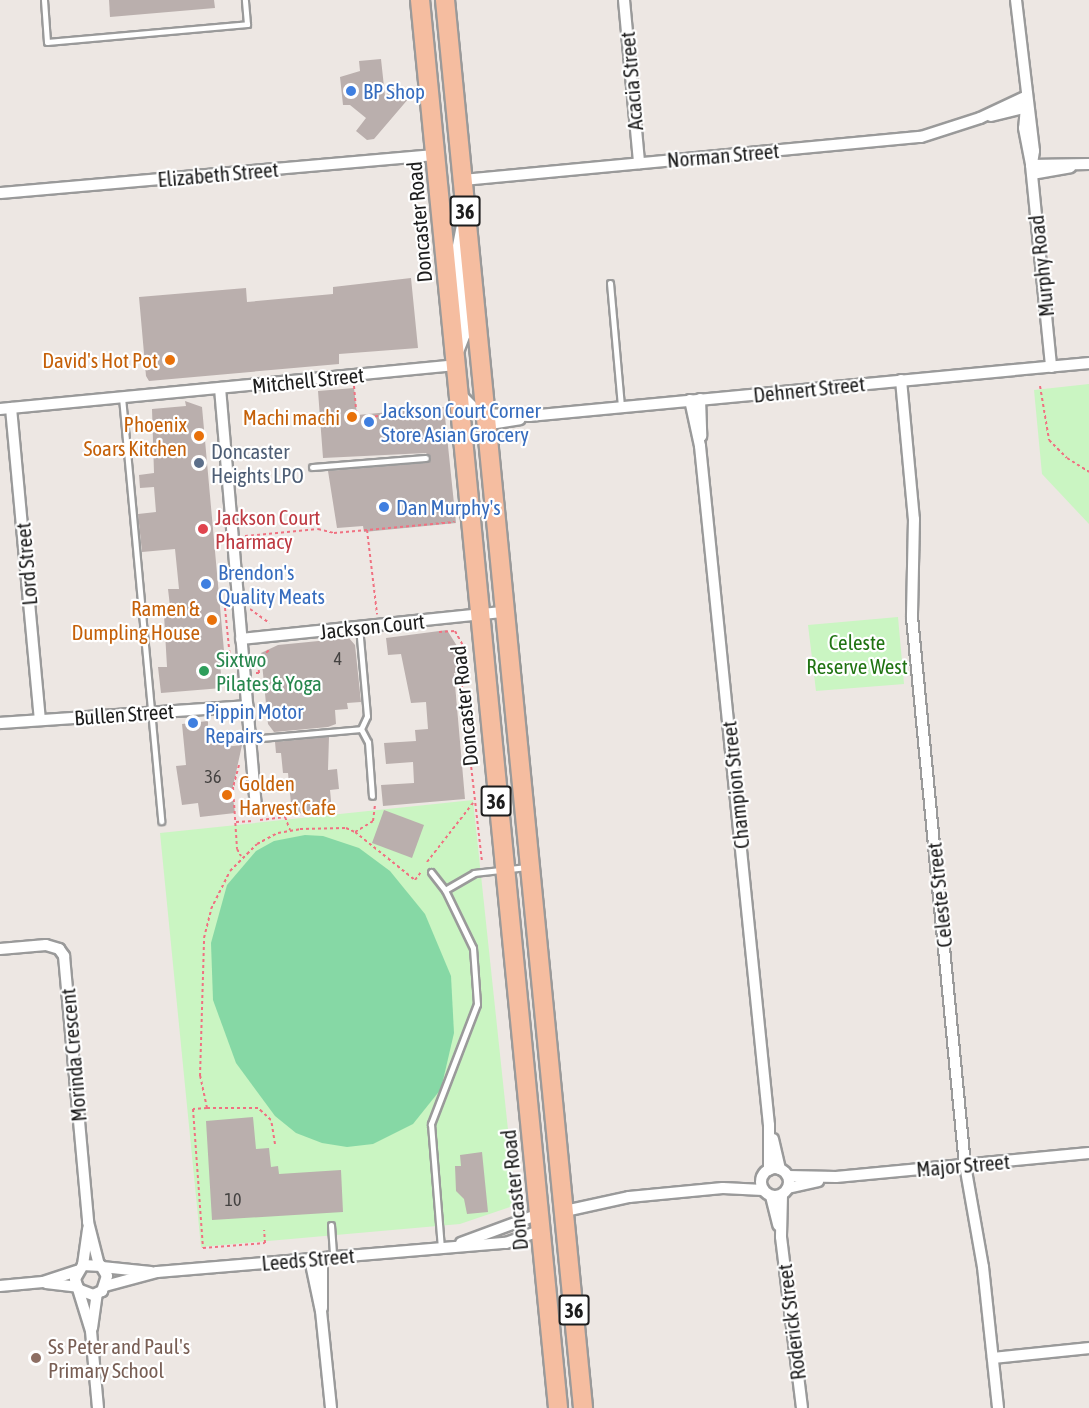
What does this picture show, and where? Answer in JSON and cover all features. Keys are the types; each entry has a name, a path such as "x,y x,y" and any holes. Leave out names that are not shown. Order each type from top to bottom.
{"main road":[{"name":"Doncaster Road","path":"420,0 453,365 558,1408"},
{"path":"423,27 425,0"},
{"name":"36","path":"445,0 502,612 565,1211 583,1408"},
{"path":"540,1222 565,1211"}],"street":[{"name":"Acacia Street","path":"624,0 639,163"},
{"name":"Murphy Road","path":"1016,0 1025,102 1024,128 1032,170 1051,366"},
{"name":"Norman Street","path":"463,180 921,137 1025,102"},
{"name":"Elizabeth Street","path":"0,193 435,155"},
{"path":"1032,170 1089,164"},
{"path":"453,365 465,334 457,251 464,207"},
{"name":"Dehnert Street","path":"485,418 500,424 529,416 1089,363"},
{"name":"Mitchell Street","path":"5,409 453,365"},
{"name":"Celeste Street","path":"901,380 914,519 912,617 965,1165 999,1408"},
{"path":"220,388 256,808"},
{"path":"456,388 485,418"},
{"name":"Champion Street","path":"695,400 769,1125 765,1174"},
{"name":"Lord Street","path":"5,409 40,720"},
{"name":"Jackson Court","path":"241,639 502,612"},
{"name":"Bullen Street","path":"0,723 247,706"},
{"name":"Morinda Crescent","path":"0,949 46,945 63,953 88,1222 101,1266 107,1276 101,1290 91,1331"},
{"name":"Champion Street","path":"769,1125 784,1172"},
{"name":"Major Street","path":"767,1193 785,1191 836,1177 1089,1153"},
{"name":"Major Street","path":"765,1174 784,1172 836,1177"},
{"name":"Roderick Street","path":"781,1237 785,1191 784,1172"},
{"path":"723,1188 765,1174"},
{"name":"Roderick Street","path":"765,1174 767,1193 781,1237 802,1408"},
{"path":"565,1211 629,1197 723,1188 767,1193"},
{"name":"Morinda Crescent","path":"88,1222 80,1268 79,1289 91,1331"},
{"name":"Leeds Street","path":"458,1244 506,1243 540,1222"},
{"name":"Leeds Street","path":"80,1268 101,1266 157,1272 441,1247 540,1222"},
{"path":"321,1311 328,1257"},
{"path":"310,1259 321,1311 331,1408"},
{"path":"0,1286 43,1282 80,1268"},
{"name":"Leeds Street","path":"101,1290 157,1272"},
{"path":"43,1282 79,1289 101,1290"},
{"path":"91,1331 98,1408"},
{"path":"993,1358 1089,1348"}],"lane":[{"path":"44,0 47,42 247,24 245,0"},
{"path":"610,283 621,407"},
{"path":"122,397 161,821"},
{"path":"312,467 426,458"},
{"path":"359,627 367,716 361,729"},
{"path":"250,739 361,729"},
{"path":"361,729 368,742 372,796"},
{"path":"445,891 474,873 529,867"},
{"path":"431,872 445,891 473,948 477,1004 431,1124 441,1247"},
{"path":"328,1257 331,1226"}],"path":[{"path":"345,387 354,386 357,418 443,410"},
{"path":"1040,386 1049,440 1089,472"},
{"path":"232,537 318,529 334,534 454,522"},
{"path":"367,530 378,625"},
{"path":"225,606 239,611 252,609 260,620 274,625 276,647 264,652 258,661 259,673 239,676 229,666 225,606"},
{"path":"434,633 455,631 465,649 459,660 484,872"},
{"path":"241,757 233,787 237,849 242,857"},
{"path":"355,832 373,821 376,808 372,796"},
{"path":"207,1108 200,1076 204,938 217,894 242,857 257,844 291,831 346,828 355,832 415,880 474,802"},
{"path":"236,822 285,817 291,831"},
{"path":"264,1230 265,1243 204,1248 193,1109 258,1108 271,1120 275,1144"}],"green space":[{"path":"1089,384 1089,524 1042,474 1034,390"},
{"name":"Celeste Reserve West","path":"898,617 904,684 816,691 808,625"},
{"path":"473,800 516,1205 460,1224 201,1247 160,833"},
{"path":"305,835 323,836 359,848 390,871 425,914 451,976 454,1033 441,1089 413,1124 373,1144 347,1147 322,1143 296,1133 275,1116 236,1063 213,1000 211,943 227,885 256,851 274,841"}],"building":[{"path":"109,0 214,0 215,8 110,17"},
{"path":"381,59 385,96 397,82 408,92 409,98 374,139 367,140 356,131 366,118 350,105 343,105 340,77 360,71 359,61"},
{"path":"411,278 418,348 339,354 339,364 149,381 146,376 139,297 246,288 247,302 333,294 333,287"},
{"path":"354,388 357,415 444,407 456,523 364,532 363,526 337,528 328,471 426,463 431,458 426,453 323,458 318,391"},
{"path":"185,401 202,407 225,662 220,662 222,688 161,693 158,667 167,667 164,615 171,615 168,589 179,589 175,549 142,552 138,514 156,512 154,487 140,488 139,475 154,473 152,409 186,406"},
{"path":"447,630 457,646 459,673 454,673 465,799 383,806 381,785 414,783 413,762 386,764 384,743 416,741 415,730 428,729 426,702 411,703 401,654 388,655 386,638"},
{"path":"349,638 355,645 361,702 347,703 348,709 335,710 336,724 328,727 274,732 268,724 261,653 278,645"},
{"path":"208,721 208,728 224,741 224,747 242,745 232,791 235,813 200,817 198,803 182,805 176,766 186,765 182,724"},
{"path":"329,737 328,770 337,769 339,789 330,790 332,811 292,814 288,773 283,773 281,753 276,753 275,742"},
{"path":"384,810 424,825 412,858 372,843"},
{"path":"253,1117 256,1149 269,1148 271,1167 278,1166 279,1174 341,1170 343,1212 212,1220 206,1121"},
{"path":"482,1152 488,1212 467,1214 464,1199 456,1191 455,1166 461,1166 460,1155"}],"place":[{"name":"BP Shop","path":"351,91"},
{"name":"David's Hot Pot","path":"170,360"},
{"name":"Machi machi","path":"352,417"},
{"name":"Jackson Court Corner Store Asian Grocery","path":"369,422"},
{"name":"Phoenix Soars Kitchen","path":"199,436"},
{"name":"Doncaster Heights LPO","path":"199,463"},
{"name":"Dan Murphy's","path":"384,507"},
{"name":"Jackson Court Pharmacy","path":"203,529"},
{"name":"Brendon's Quality Meats","path":"206,584"},
{"name":"Ramen & Dumpling House","path":"212,620"},
{"name":"Sixtwo Pilates & Yoga","path":"204,671"},
{"name":"Pippin Motor Repairs","path":"193,723"},
{"name":"Golden Harvest Cafe","path":"227,795"},
{"name":"Ss Peter and Paul's Primary School","path":"36,1358"}]}
